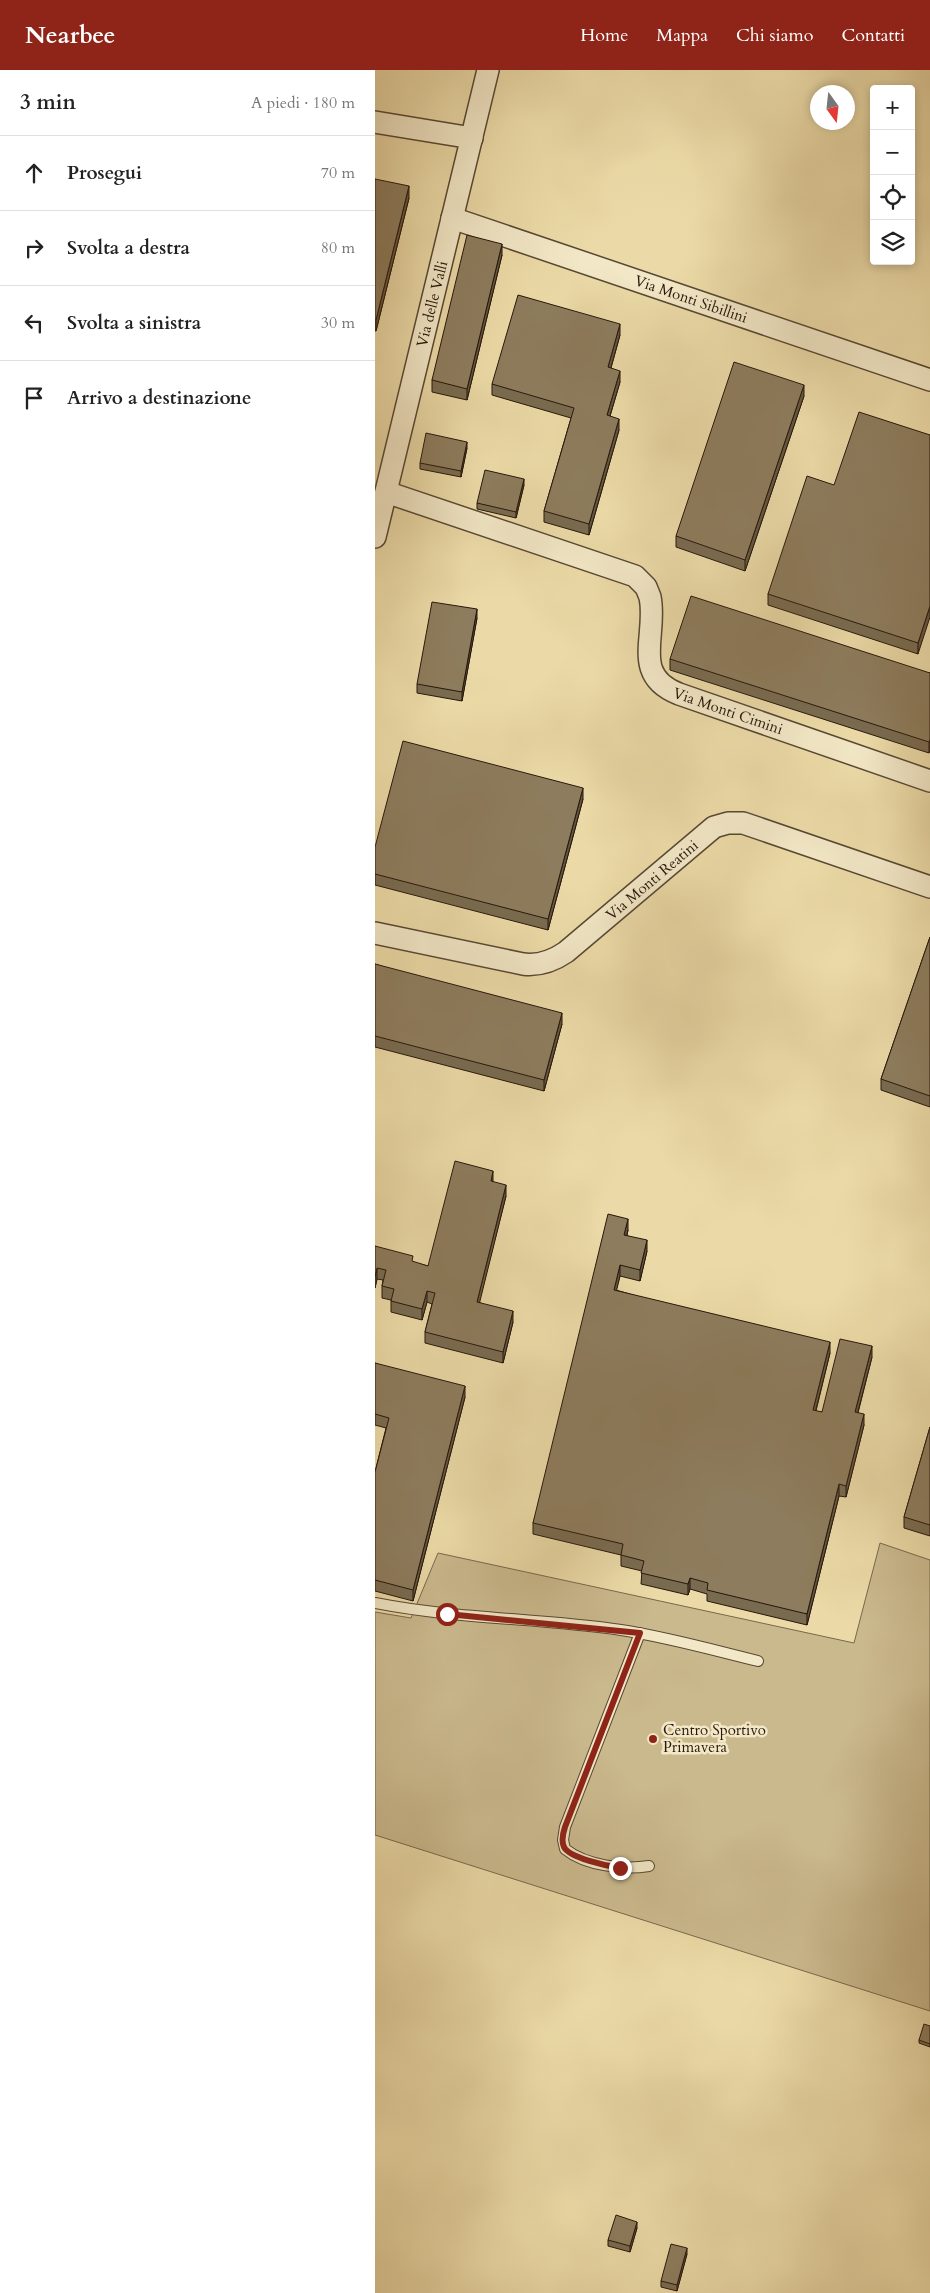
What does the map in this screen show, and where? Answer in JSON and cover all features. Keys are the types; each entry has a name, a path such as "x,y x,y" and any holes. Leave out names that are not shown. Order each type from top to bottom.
{"street":[{"name":"Via delle Valli","path":"375,537 488,70"},
{"path":"375,122 472,138"},
{"name":"Via Monti Sibillini","path":"452,218 930,380"},
{"name":"Via Monti Cimini","path":"386,492 635,576 646,587 651,602 651,670 656,681 666,688 930,781"},
{"name":"Via Monti Reatini","path":"375,933 523,964 537,965 547,962 566,952 714,827 728,823 743,823 930,887"}],"lane":[{"path":"375,1603 438,1613 640,1633 758,1661"},
{"path":"640,1633 565,1827 563,1846 570,1853 611,1867 630,1869 649,1866"}],"shaded area":[{"name":"Centro Sportivo Primavera","path":"880,1543 930,1560 930,2011 375,1835 375,1612 411,1618 438,1553 854,1643"}],"building":[{"path":"375,179 409,186 376,320 375,320"},
{"path":"467,235 502,244 467,389 432,380"},
{"path":"518,295 620,324 608,367 620,371 607,415 619,419 589,524 544,511 574,408 492,384"},
{"path":"734,362 804,385 745,560 676,536"},
{"path":"859,412 930,435 930,606 918,643 768,594 807,476 834,485"},
{"path":"426,433 467,442 461,471 420,463"},
{"path":"485,470 524,479 516,512 477,503"},
{"path":"691,596 930,673 929,742 670,659"},
{"path":"432,602 477,609 462,692 417,684"},
{"path":"403,741 583,788 548,919 375,874 375,847"},
{"path":"930,937 930,1096 881,1079"},
{"path":"375,964 562,1013 544,1080 375,1036"},
{"path":"455,1161 493,1171 491,1181 506,1185 477,1302 513,1311 503,1352 425,1332 435,1293 427,1291 422,1309 391,1301 394,1289 382,1286 386,1270 377,1268 375,1277 375,1246 413,1256 412,1261 428,1266"},
{"path":"608,1214 628,1219 624,1235 647,1240 640,1270 620,1265 614,1290 830,1342 813,1410 822,1412 840,1339 872,1346 855,1412 864,1414 846,1486 839,1484 807,1614 707,1590 708,1583 690,1578 688,1584 641,1573 644,1561 621,1555 623,1544 533,1523"},
{"path":"375,1363 465,1386 413,1590 375,1580 375,1472 389,1418 375,1414"},
{"path":"930,1427 930,1525 904,1517"},
{"path":"924,2024 930,2026 930,2044 919,2040"},
{"path":"616,2215 637,2222 630,2246 608,2240"},
{"path":"671,2244 687,2248 677,2285 661,2281"}],"place":[{"name":"Centro Sportivo Primavera","path":"653,1739"}],"route":[{"path":"447,1614 640,1633 563,1833 563,1846 570,1853 611,1867 620,1868"}]}
